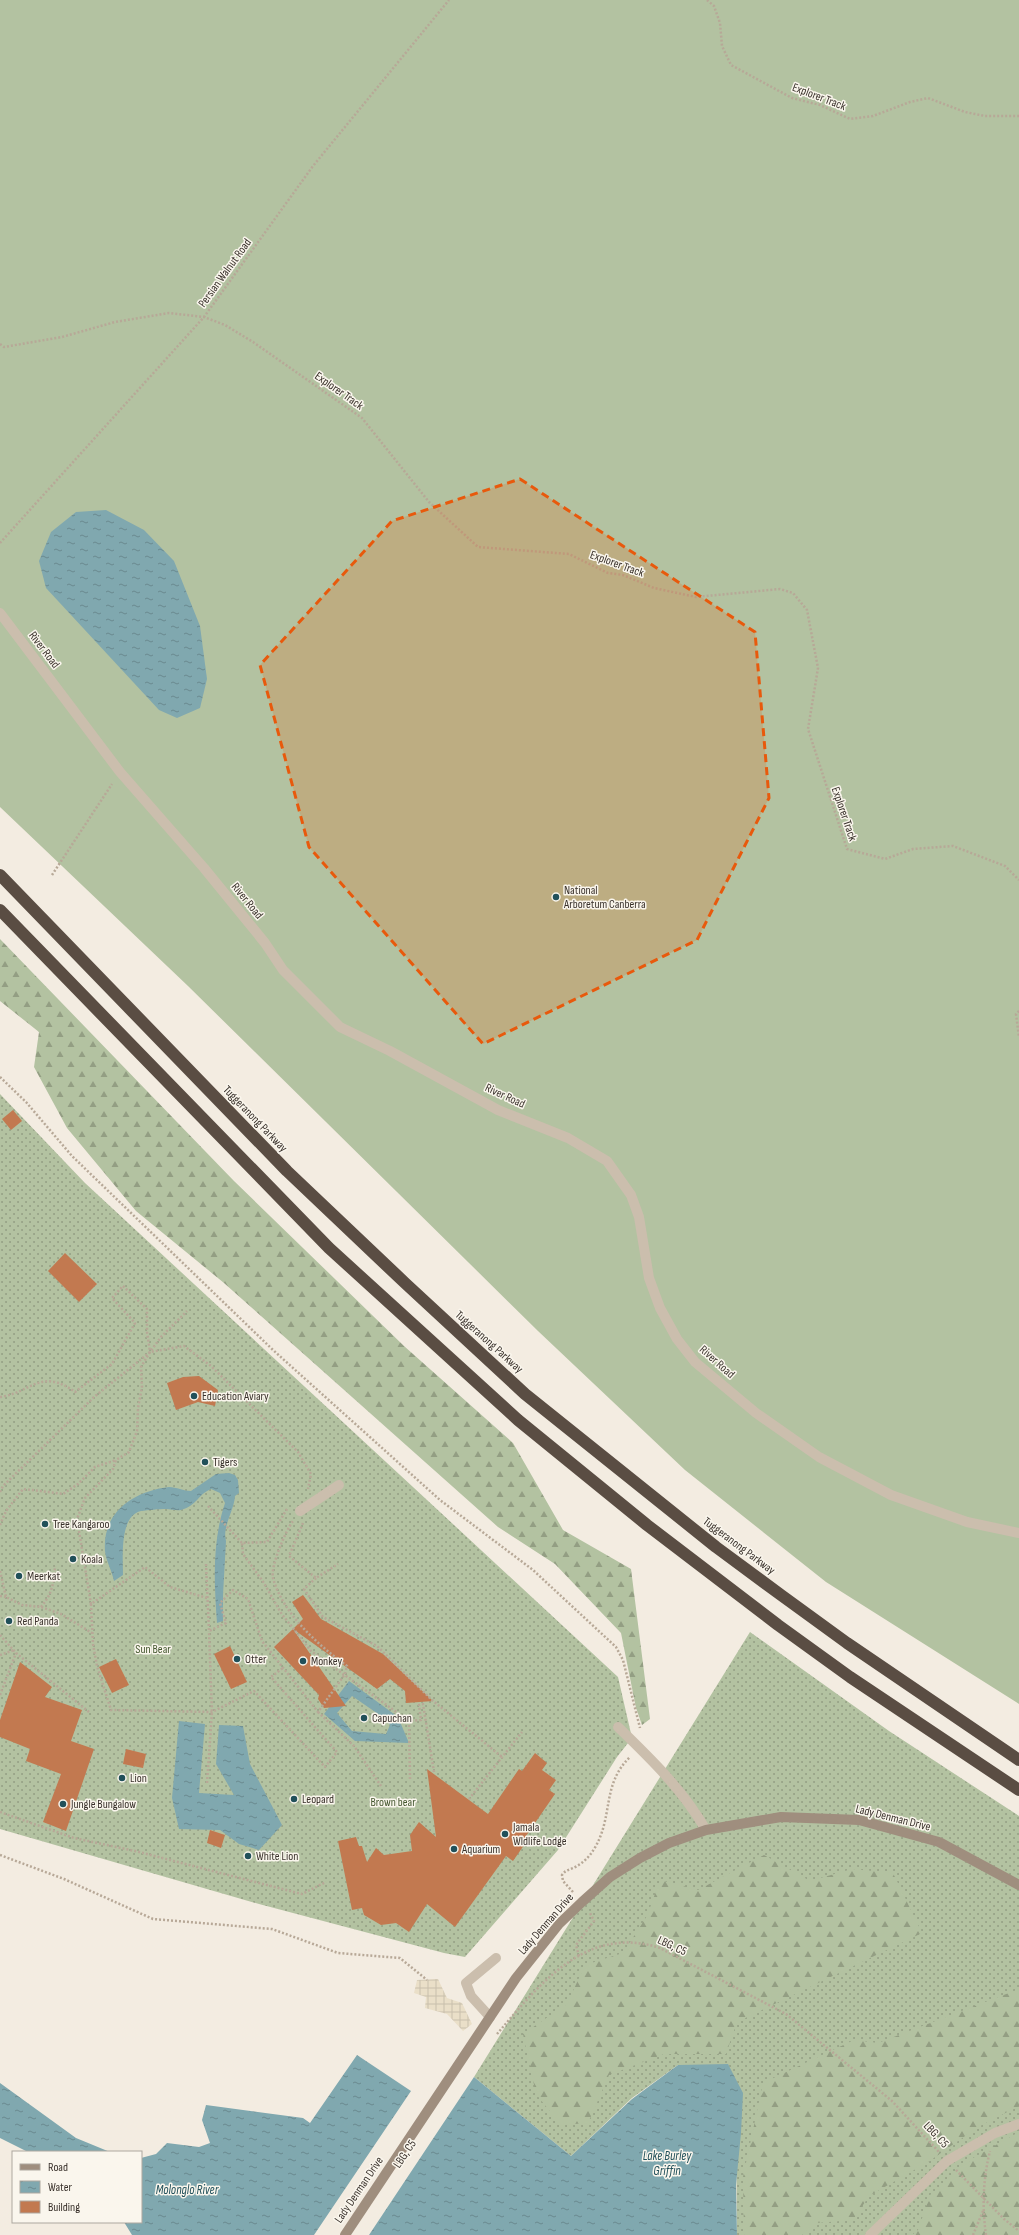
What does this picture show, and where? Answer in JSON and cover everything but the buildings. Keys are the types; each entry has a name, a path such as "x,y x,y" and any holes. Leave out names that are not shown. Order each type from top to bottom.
{"highway":[{"name":"Tuggeranong Parkway","path":"0,875 287,1171 525,1394 716,1547 847,1643 1019,1760"},
{"path":"0,910 329,1248 518,1420 647,1526 790,1633 850,1677 1019,1790"}],"street":[{"name":"Lady Denman Drive","path":"345,2235 521,1971 559,1924 582,1902 610,1877 640,1858 669,1843 706,1830 781,1817 859,1820 939,1842 1019,1885"}],"lane":[{"name":"River Road","path":"0,614 120,772 204,868 265,943 283,970 340,1027 390,1051 498,1110 568,1138 607,1161 632,1195 639,1217 649,1278 660,1308 677,1339 695,1362 756,1413 819,1457 891,1495 967,1522 1019,1533"},
{"path":"300,1511 338,1485"},
{"path":"618,1727 643,1752 694,1809 706,1830"},
{"path":"490,2017 484,2013 471,1996 466,1983 496,1958"},
{"path":"870,2235 947,2161 995,2133 1019,2124"}],"path":[{"name":"Persian Walnut Road","path":"0,543 204,317 313,166 449,0"},
{"name":"Explorer Track","path":"707,0 714,6 720,23 722,46 731,65 792,98 820,105 850,119 873,116 910,102 928,98 965,112 985,116 1019,116"},
{"name":"Explorer Track","path":"0,344 4,347 55,338 115,322 169,313 204,317 225,325 236,332 362,418 429,502 478,547 568,554 608,573 623,575 654,588 696,597 780,589 793,593 807,610 818,668 808,729 847,849 886,859 914,849 953,846 1005,866 1019,880"},
{"path":"52,875 120,772"},
{"path":"1019,1011 1016,1014 1019,1037"},
{"path":"0,1077 26,1102 72,1156 273,1350 440,1500 533,1570 616,1647 623,1660 643,1752 622,1765 612,1784 608,1815 603,1831 594,1850 576,1867 564,1871 562,1875 566,1885 582,1902 594,1920 577,1941 576,1950 579,1956"},
{"path":"0,1397 9,1396 41,1380 65,1384 75,1392 112,1364 135,1323 112,1298 123,1286 148,1309 147,1332 150,1352"},
{"path":"0,1526 6,1511 24,1489 63,1494 78,1484 95,1467 116,1460 129,1452 137,1431 138,1408 142,1387 141,1367 161,1337 187,1311"},
{"path":"0,1492 3,1486 35,1453 94,1397 150,1352 184,1346 210,1366 298,1452 311,1474 309,1488 304,1493"},
{"path":"116,1460 113,1469 85,1498 77,1519 91,1604 92,1634 97,1666 111,1710 212,1712 254,1690 325,1767 337,1752 271,1677 283,1668"},
{"path":"208,1506 242,1543 242,1554 264,1583 281,1613 311,1651 409,1720 421,1720 419,1705 423,1704 434,1772"},
{"path":"242,1543 267,1542 283,1512 289,1507"},
{"path":"316,1578 289,1556 306,1518 300,1511 290,1524 279,1548 273,1577 290,1612 319,1646 347,1666 345,1674 318,1712"},
{"path":"206,1564 212,1712 207,1783"},
{"path":"338,1564 316,1578 304,1589 323,1617 377,1646 432,1700 502,1757"},
{"path":"41,1607 49,1596 53,1585 55,1566"},
{"path":"91,1604 115,1590 136,1572 145,1567 170,1587 207,1598"},
{"path":"0,1572 6,1597"},
{"path":"209,1631 226,1623 220,1603 233,1590 248,1599 262,1641 318,1712 354,1746 381,1786"},
{"path":"0,1596 6,1597 22,1605 41,1607 61,1614 92,1634"},
{"path":"0,1635 16,1653 89,1712"},
{"path":"0,1655 14,1650"},
{"path":"0,1695 16,1653"},
{"path":"409,1720 410,1779"},
{"path":"468,1799 522,1732"},
{"path":"0,1812 74,1838 135,1851 302,1894 326,1882"},
{"path":"0,1855 64,1879 153,1919 272,1929 338,1953 400,1958 427,1980"},
{"name":"LBG, C5","path":"495,2036 540,1984 587,1950 605,1944 624,1942 642,1943 660,1948 786,2014 892,2100 947,2161 1019,2231"},
{"path":"986,2235 983,2210 986,2166 995,2133"},
{"path":"973,2235 983,2210"}],"highlighted area":[{"path":"520,479 755,632 769,798 697,940 483,1044 309,847 260,665 392,521"}],"green space":[{"name":"National Arboretum Canberra","path":"0,0 1019,0 1019,1704 826,1582 685,1470 538,1331 188,986 0,807"},
{"path":"0,939 234,1181 404,1346 513,1443 563,1530 631,1569 650,1719 642,1725 636,1708 621,1633 555,1564 498,1527 224,1283 136,1211 67,1128 34,1067 39,1032 0,1001"},
{"path":"0,1094 85,1183 618,1677 632,1738 617,1757 558,1850 465,1957 444,1953 259,1904 0,1829"},
{"path":"750,1632 889,1731 1019,1816 1019,2235 737,2235 736,2124 678,2065 632,2098 571,2156 474,2077"},
{"path":"764,1855 810,1881 852,1869 893,1873 922,1933 737,2022 726,2054 664,2054 609,2075 588,2123 561,2125 536,2094 523,2034 567,2004 585,1965 623,1953 647,1916 660,1880 698,1890"},
{"path":"1019,1989 1019,2106 978,2127 928,2162 869,2196 853,2220 816,2223 802,2235 744,2235 743,2177 763,2083 854,2040 878,2043"},
{"path":"1019,2132 1019,2235 912,2235 918,2230 930,2195 973,2158"}],"shaded area":[{"path":"438,1979 447,1998 462,2003 472,2024 463,2031 447,2014 425,2008 426,1997 414,1993 417,1980"}],"water":[{"path":"106,510 144,530 174,561 200,626 207,679 200,708 177,718 159,710 46,588 39,561 51,532 76,512"},
{"path":"229,1473 235,1475 238,1480 239,1493 235,1496 225,1536 223,1621 217,1623 215,1562 218,1532 225,1503 220,1493 211,1489 206,1491 187,1508 181,1510 150,1510 141,1511 134,1514 129,1521 124,1538 123,1575 114,1581 105,1551 105,1537 109,1525 123,1506 144,1493 156,1489 169,1487 191,1491 216,1474"},
{"path":"349,1681 398,1717 409,1743 355,1741 324,1714","holes":["352,1696 384,1718 390,1725 386,1734 352,1731 337,1713"]},
{"path":"179,1721 205,1724 199,1793 234,1795 216,1764 219,1725 243,1726 250,1764 282,1825 259,1850 239,1844 220,1830 179,1829 172,1798"},
{"name":"Molonglo River","path":"357,2055 411,2091 314,2235 132,2235 125,2223 142,2223 142,2158 156,2154 167,2143 199,2147 210,2143 202,2120 206,2105 303,2118 310,2123"},
{"name":"Lake Burley Griffin","path":"728,2064 743,2093 736,2185 737,2235 369,2235 474,2077 571,2156 632,2099 678,2065"},
{"path":"0,2083 76,2138 108,2151 26,2151 0,2138"}],"place":[{"name":"National Arboretum Canberra","path":"556,897"},
{"name":"Education Aviary","path":"194,1396"},
{"name":"Tigers","path":"205,1462"},
{"name":"Tree Kangaroo","path":"45,1524"},
{"name":"Koala","path":"73,1559"},
{"name":"Meerkat","path":"19,1576"},
{"name":"Red Panda","path":"9,1621"},
{"name":"Otter","path":"237,1659"},
{"name":"Monkey","path":"303,1661"},
{"name":"Capuchan","path":"364,1718"},
{"name":"Lion","path":"122,1778"},
{"name":"Leopard","path":"294,1799"},
{"name":"Jungle Bungalow","path":"63,1804"},
{"name":"Jamala Wldlife Lodge","path":"505,1834"},
{"name":"Aquarium","path":"454,1849"},
{"name":"White Lion","path":"248,1856"}],"park label":[{"name":"Sun Bear","path":"153,1649"},
{"name":"Brown bear","path":"393,1802"}]}
